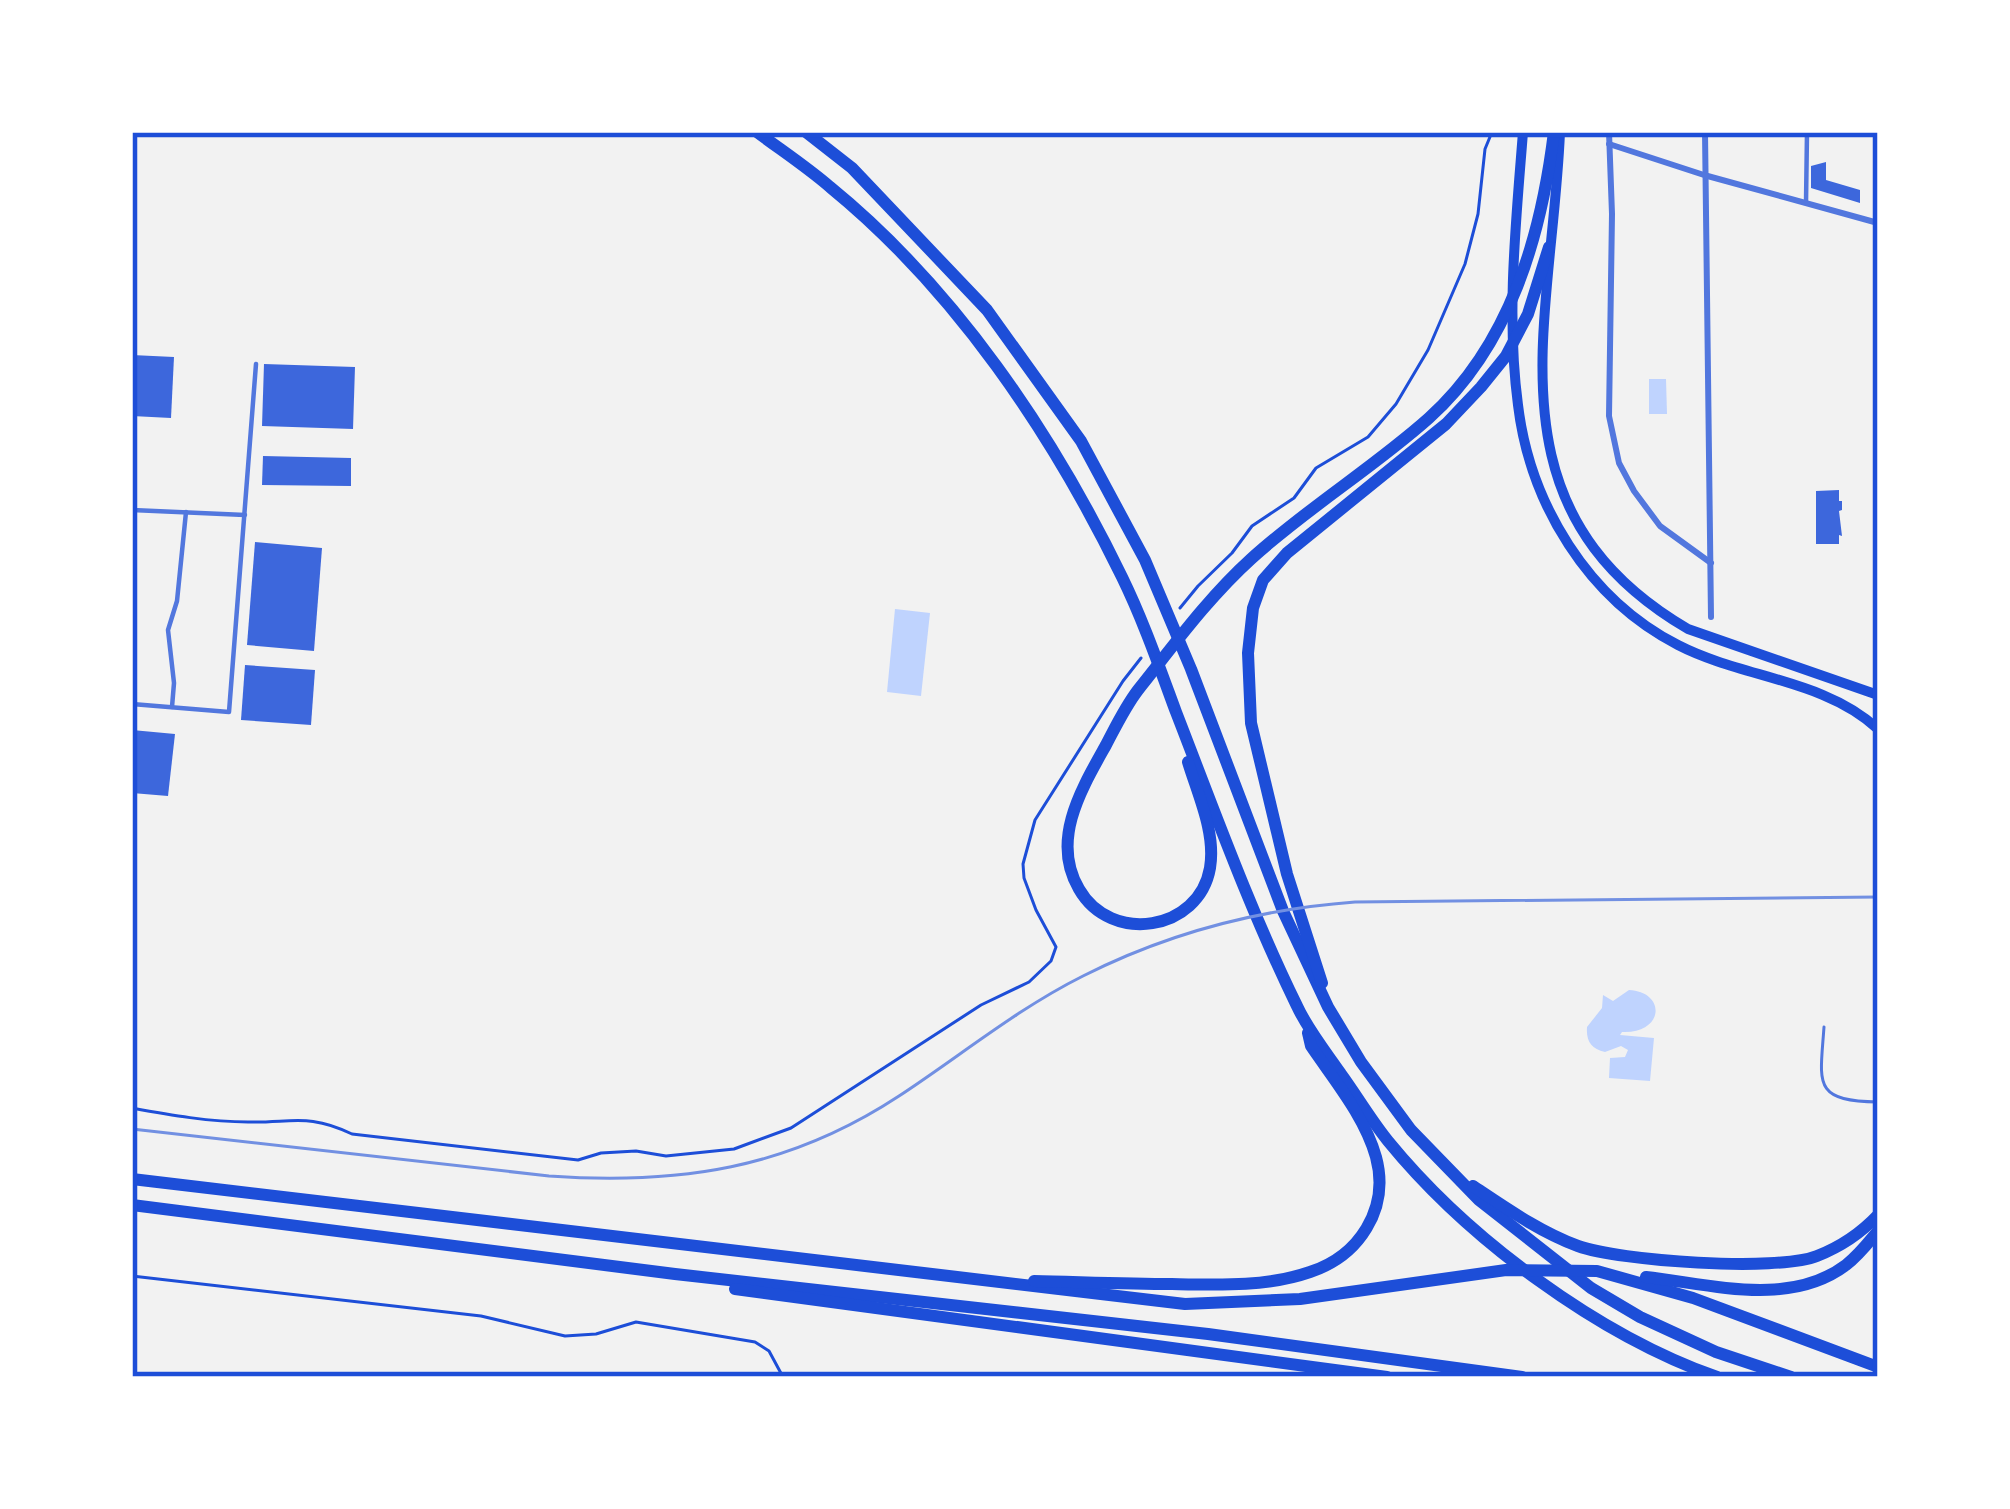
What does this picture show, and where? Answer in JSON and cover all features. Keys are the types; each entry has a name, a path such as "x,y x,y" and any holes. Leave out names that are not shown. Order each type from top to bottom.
{"highway":[{"path":"757,132 832,188 896,249 958,317 1055,453 1123,578 1225,841 1296,1005 1387,1140 1439,1196 1544,1283 1612,1329 1717,1377"},
{"path":"806,132 852,168 987,310 1081,441 1145,560 1283,910 1328,1007 1361,1062 1412,1130 1479,1200 1591,1288 1716,1352 1791,1377"},
{"path":"1522,132 1515,244 1518,410 1543,493 1572,550 1613,600 1642,624 1680,646 1819,694 1850,708 1878,729"},
{"path":"1175,708 1208,826 1211,864 1205,888 1174,917 1139,925 1122,922 1090,904 1078,889 1068,841 1078,795 1128,703 1200,612 1251,559 1428,418 1475,366 1507,314 1527,261 1557,132"},
{"path":"1557,132 1541,374 1544,421 1569,508 1600,559 1646,602 1688,629 1878,694"},
{"path":"1328,1007 1287,874 1251,723 1248,653 1253,608 1263,580 1287,553 1446,424 1481,387 1506,356 1528,314 1549,248"},
{"path":"1000,1282 1257,1282 1313,1271 1355,1245 1377,1206 1377,1161 1361,1123 1311,1046 1304,1021"},
{"path":"1442,1164 1546,1232 1582,1247 1641,1256 1750,1264 1813,1258 1846,1242 1878,1215"},
{"path":"132,1179 1185,1304 1300,1299 1506,1270 1597,1271 1724,1289 1768,1290 1816,1281 1842,1268 1878,1231"},
{"path":"132,1204 658,1272 1208,1334 1522,1377"},
{"path":"1597,1271 1694,1298 1878,1366"},
{"path":"658,1272 727,1288 1388,1377"}],"street":[{"path":"1609,132 1609,416 1619,463 1660,526 1711,562"},
{"path":"1705,132 1711,617"},
{"path":"1806,203 1807,132"},
{"path":"1609,143 1878,223"},
{"path":"132,704 229,712 256,364"},
{"path":"132,510 245,514"},
{"path":"172,707 169,630 177,602 186,512"}],"lane":[{"path":"1824,1028 1821,1070 1826,1090 1844,1099 1878,1102"}],"path":[{"path":"1172,619 1252,526 1294,498 1316,468 1368,437 1396,404 1429,350 1466,264 1492,132"},
{"path":"132,1108 245,1123 311,1120 352,1134 578,1160 601,1153 636,1151 666,1156 734,1149 791,1128 981,1005 1030,982 1051,961 1056,947 1024,878 1023,864 1036,820 1146,652"},
{"path":"132,1276 481,1316 565,1336 596,1334 636,1322 755,1342 769,1351 783,1377"}],"water":[{"path":"1649,379 1666,379 1667,414 1649,414"},
{"path":"895,609 930,613 921,696 887,692"},
{"path":"1629,990 1641,992 1655,1005 1653,1020 1646,1027 1620,1035 1654,1038 1650,1081 1609,1078 1610,1058 1625,1057 1628,1050 1621,1046 1600,1051 1587,1036 1587,1027 1602,1008 1603,995 1613,1001"}],"building":[{"path":"1826,162 1826,180 1860,190 1860,203 1811,188 1811,166"},
{"path":"132,355 174,357 171,418 132,416"},
{"path":"264,364 355,367 353,429 262,426"},
{"path":"263,456 351,458 351,486 262,485"},
{"path":"1839,490 1839,544 1816,544 1816,491"},
{"path":"255,542 322,548 314,651 247,645"},
{"path":"245,665 315,670 311,725 241,720"},
{"path":"132,730 175,734 168,796 132,793"}],"railway":[{"path":"132,1129 549,1176 688,1174 774,1156 816,1141 899,1096 1012,1018 1083,976 1148,947 1250,917 1355,902 1878,897"}]}
